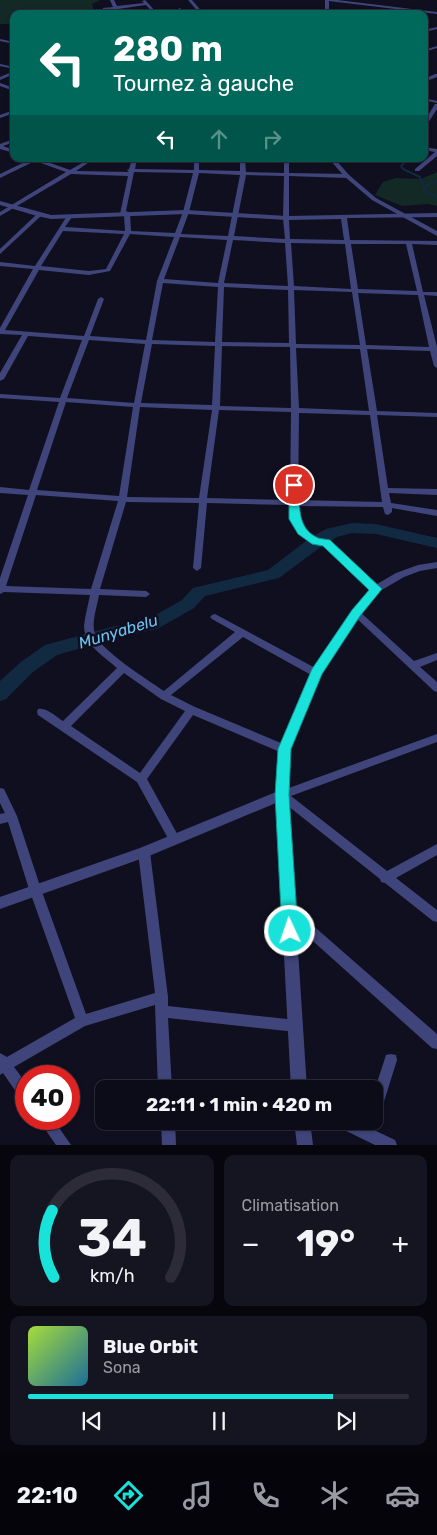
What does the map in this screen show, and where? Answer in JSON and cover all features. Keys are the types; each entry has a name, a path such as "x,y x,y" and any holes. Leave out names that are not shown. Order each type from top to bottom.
{"street":[{"path":"112,0 117,8"},
{"path":"143,0 153,10"},
{"path":"190,0 199,10"},
{"path":"327,0 412,10"},
{"path":"389,7 391,0"},
{"path":"104,9 148,4"},
{"path":"434,13 437,9"},
{"path":"428,49 437,47"},
{"path":"0,84 10,88"},
{"path":"0,89 6,87"},
{"path":"430,101 437,96"},
{"path":"428,118 437,104 430,101"},
{"path":"0,176 29,162"},
{"path":"43,162 70,172 347,176"},
{"path":"0,214 87,162"},
{"path":"0,264 89,273 108,270 128,232 125,213 133,162"},
{"path":"198,162 186,212 160,281 137,405 123,498 95,592 89,626 92,638 123,668 164,696 191,710 284,749"},
{"path":"196,568 202,501 216,407 221,285 244,175 243,162"},
{"path":"287,162 286,218 291,288 294,519 302,532 316,542 326,543 376,589"},
{"path":"335,162 347,176 374,199 408,216 437,234"},
{"path":"417,170 426,162"},
{"path":"0,203 39,215 69,217 125,213 186,212 286,218 437,215"},
{"path":"0,252 39,215"},
{"path":"69,217 37,268 1,332 148,342 218,342 435,349"},
{"path":"344,218 375,412 388,509"},
{"path":"63,229 288,241 437,243"},
{"path":"409,243 435,349 437,366"},
{"path":"160,281 437,294"},
{"path":"101,299 63,400 0,590 146,594"},
{"path":"0,379 26,334"},
{"path":"0,396 137,405 437,415"},
{"path":"0,490 123,498 294,504 437,513"},
{"path":"386,490 437,492"},
{"path":"299,1080 282,795 284,749 316,673 356,613 376,589 400,575 418,568 437,565"},
{"path":"356,613 437,688"},
{"path":"215,617 316,673"},
{"path":"164,696 242,632"},
{"path":"413,666 437,656"},
{"path":"64,727 123,668"},
{"path":"141,779 191,710"},
{"path":"42,712 141,779 174,839"},
{"path":"0,903 35,889 144,852 282,795 437,738"},
{"path":"0,792 12,816 35,889 82,1021"},
{"path":"282,795 385,878 437,917"},
{"path":"0,819 12,816"},
{"path":"385,878 437,849"},
{"path":"144,852 162,997 161,1011 165,1080"},
{"path":"289,912 437,1043"},
{"path":"15,1081 1,1064 82,1021 162,997"},
{"path":"161,1011 296,1026"},
{"path":"383,1084 391,1060"},
{"path":"53,1130 64,1145"},
{"path":"168,1130 169,1145"},
{"path":"303,1130 304,1145"},
{"path":"372,1130 390,1145"},
{"path":"162,1145 174,1145"}],"green space":[{"path":"0,0 100,0 92,4 94,10 10,10 10,24 0,24"},
{"path":"437,172 437,206 428,204 402,206 375,195 383,182 396,178 421,179"}],"waterway":[{"path":"0,10 10,12"},
{"path":"405,162 401,166 403,169 420,177 424,187"},
{"path":"424,187 437,181"},
{"path":"424,187 426,192 437,197"},
{"name":"Munyabelu","path":"0,694 27,667 51,650 115,632 151,625 188,604 199,592 273,574 316,542 332,533 352,528 376,529 437,543"}],"route":[{"path":"290,931 282,795 284,749 316,673 356,613 376,589 326,543 316,542 302,532 294,519 294,485"}]}
